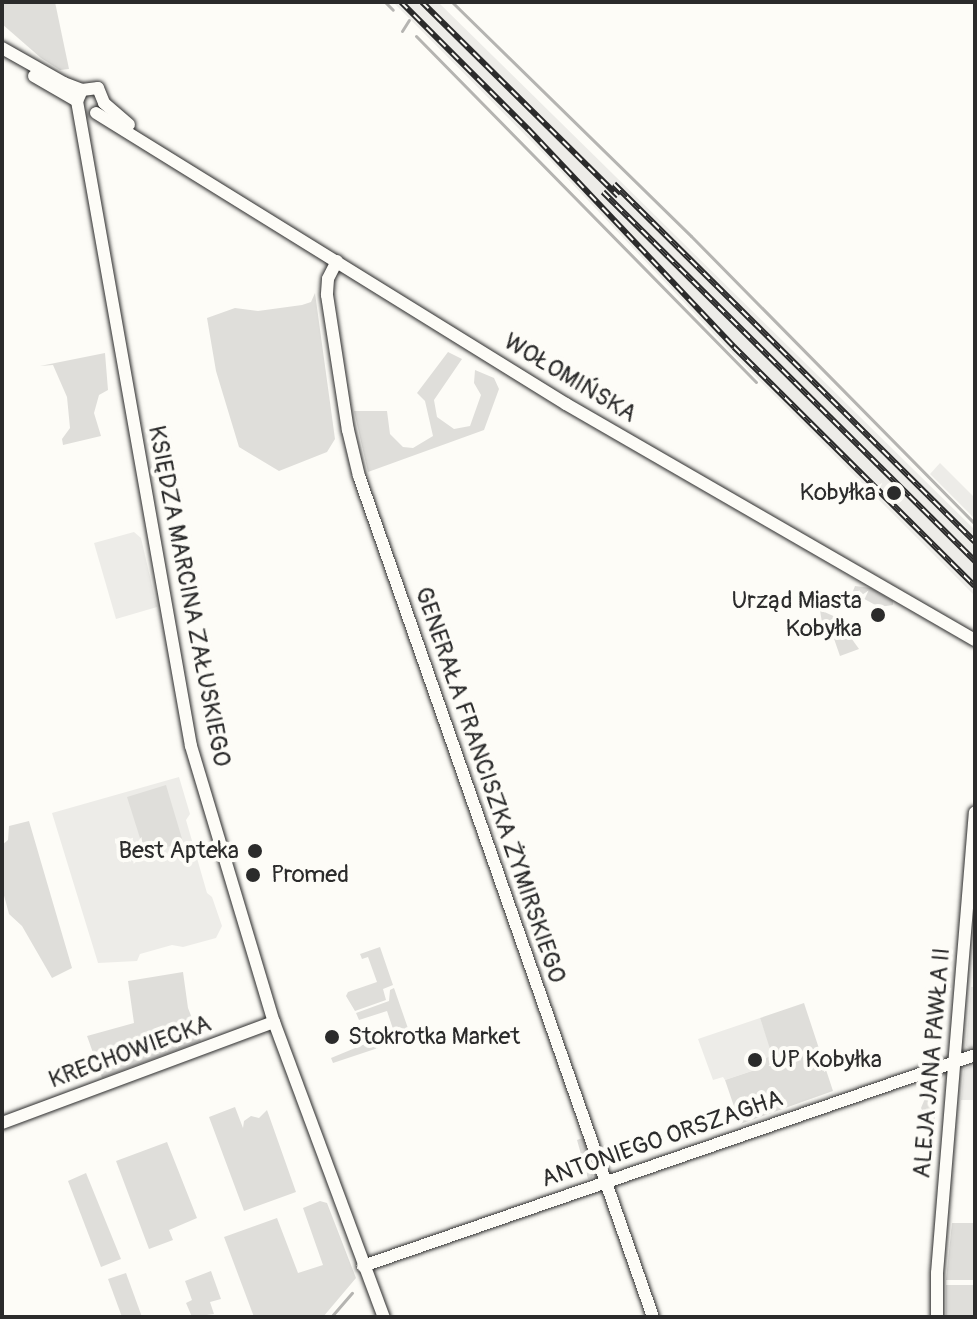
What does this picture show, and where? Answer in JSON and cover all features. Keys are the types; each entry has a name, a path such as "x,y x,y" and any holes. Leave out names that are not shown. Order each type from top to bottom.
{"street":[{"path":"2,48 64,83 88,105"},
{"path":"2,54 88,105"},
{"name":"WOŁOMIŃSKA","path":"88,105 566,404 975,640"},
{"name":"KSIĘDZA MARCINA ZAŁUSKIEGO","path":"88,105 87,144 191,746 274,1022 384,1317"},
{"name":"GENERAŁA FRANCISZKA ŻYMIRSKIEGO","path":"337,261 328,279 327,295 348,430 359,476 653,1317"},
{"name":"ALEJA JANA PAWŁA II","path":"937,1317 937,1279 975,813"},
{"name":"KRECHOWIECKA","path":"2,1123 274,1022"},
{"name":"ANTONIEGO ORSZAGHA","path":"363,1266 975,1055"}],"shaded area":[{"path":"2,2 55,2 69,69 60,70 41,58 2,24"},
{"path":"393,2 438,2 975,530 975,596 730,351 549,159"},
{"path":"315,293 335,439 327,452 279,471 239,447 216,371 207,318 235,308 258,311 302,305 311,302"},
{"path":"448,352 462,359 434,400 437,417 454,429 470,426 481,395 474,383 475,370 494,378 499,389 484,430 368,472 354,411 387,411 390,434 403,447 413,448 433,436 425,401 417,393"},
{"path":"105,353 108,390 99,395 94,413 101,436 63,445 62,439 70,428 67,397 53,365 40,366"},
{"path":"940,463 975,498 975,519 930,474"},
{"path":"134,532 141,538 157,607 116,619 94,543"},
{"path":"855,586 871,588 893,601 893,605 879,607 857,595 855,598 851,596"},
{"path":"820,610 840,619 842,625 831,630 829,623 822,623"},
{"path":"844,628 859,649 840,656 832,633"},
{"path":"179,777 190,814 186,820 207,893 212,897 222,926 216,938 140,954 137,961 98,963 52,813"},
{"path":"166,785 183,842 145,854 127,797"},
{"path":"29,821 72,968 52,978 22,926 9,914 2,888 2,845 8,840 9,826"},
{"path":"380,947 393,985 383,989 386,1000 355,1011 346,996 348,992 377,982 368,957 362,959 360,954"},
{"path":"183,972 188,1008 201,1041 102,1078 87,1036 134,1023 128,981"},
{"path":"971,987 975,987 975,1046 969,1048 966,1046"},
{"path":"394,988 411,1037 333,1063 331,1058 394,1032 387,1011 359,1020 356,1013 389,1001 390,990"},
{"path":"804,1003 833,1091 740,1124 725,1080 761,1068 766,1058 772,1055 760,1018"},
{"path":"760,1018 773,1055 766,1058 761,1068 725,1080 723,1077 713,1080 698,1039"},
{"path":"975,1065 975,1100 961,1100 964,1069"},
{"path":"935,1085 935,1124 930,1127 921,1108 929,1089"},
{"path":"235,1107 243,1128 244,1121 251,1116 259,1118 267,1110 296,1192 244,1211 209,1117"},
{"path":"585,1137 594,1173 588,1179 577,1140"},
{"path":"167,1142 197,1218 169,1230 173,1240 149,1249 116,1161"},
{"path":"86,1173 121,1259 101,1267 68,1181"},
{"path":"320,1201 327,1203 356,1278 323,1317 254,1317 224,1237 277,1218 298,1273 323,1265 303,1208"},
{"path":"952,1223 975,1223 975,1280 946,1280"},
{"path":"211,1271 221,1299 210,1302 214,1314 192,1317 186,1303 192,1300 185,1281"},
{"path":"126,1273 142,1317 122,1317 108,1279"},
{"path":"946,1285 975,1285 975,1317 946,1317"}],"waterway":[{"path":"385,2 393,10"},
{"path":"452,2 691,236 975,524"},
{"path":"402,31 409,20"},
{"path":"416,36 756,382"},
{"path":"331,1317 352,1293"}],"railway":[{"path":"401,2 528,129 734,347 975,586"},
{"path":"422,2 618,196"},
{"path":"614,184 975,542"},
{"path":"603,192 975,561"}],"place":[{"name":"Kobyłka","path":"894,493"},
{"name":"Urząd Miasta Kobyłka","path":"878,615"},
{"name":"Best Apteka","path":"255,851"},
{"name":"Promed","path":"253,875"},
{"name":"Stokrotka Market","path":"332,1037"},
{"name":"UP Kobyłka","path":"755,1060"}]}
